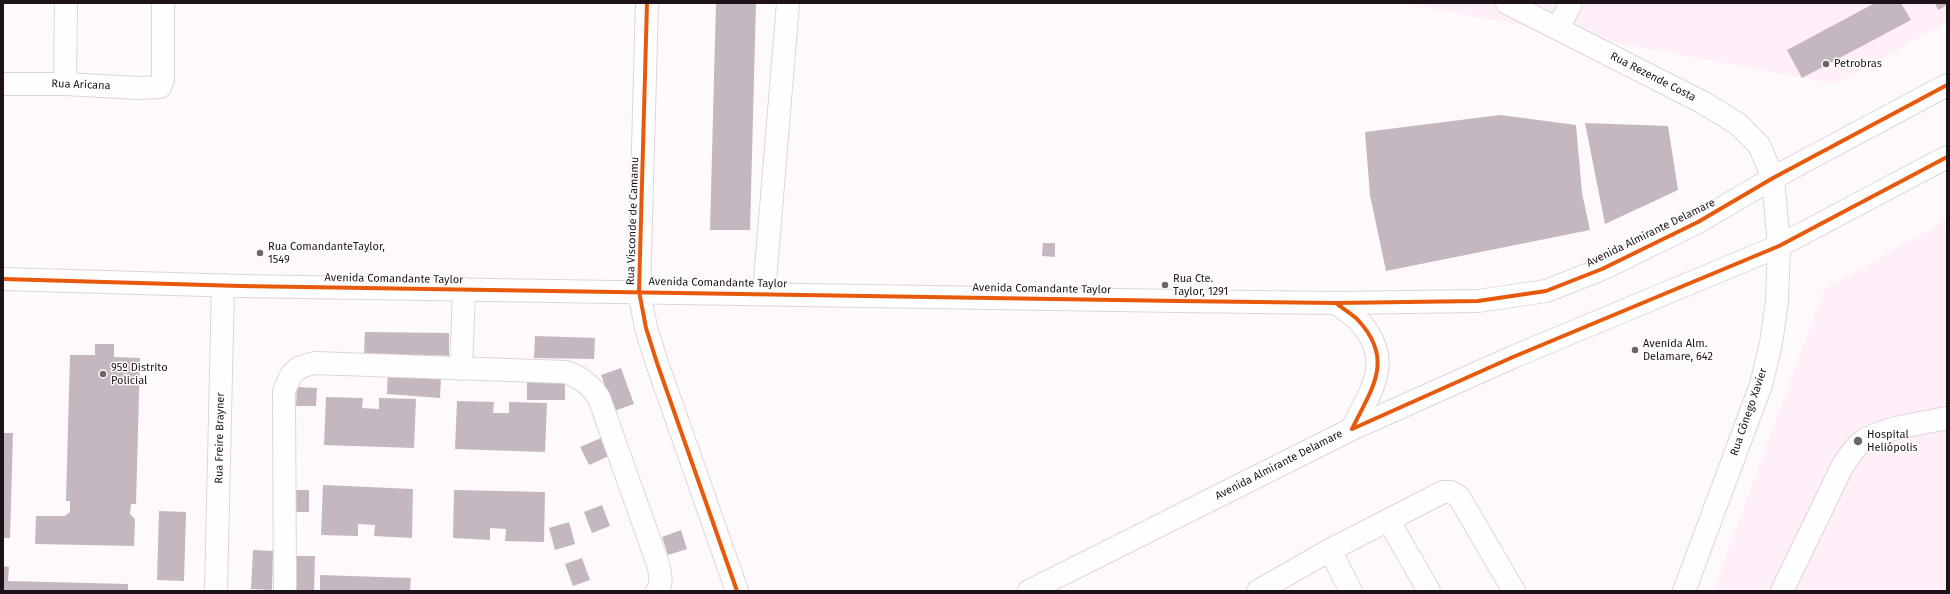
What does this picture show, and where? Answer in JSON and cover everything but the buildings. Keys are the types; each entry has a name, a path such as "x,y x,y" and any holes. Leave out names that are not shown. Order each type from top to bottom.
{"main road":[{"path":"66,3 66,84"},
{"name":"Rua Aricana","path":"3,84 66,84 138,88 160,86 163,80 163,3"},
{"name":"Rua Visconde de Camamu","path":"647,3 639,291 646,328 656,363 737,591"},
{"path":"764,293 788,3"},
{"name":"Rua Rezende Costa","path":"1507,3 1702,102 1738,124 1759,145 1773,178"},
{"path":"1558,29 1571,3"},
{"name":"Avenida Almirante Delamare","path":"1336,303 1478,301 1546,291 1602,269 1698,222 1773,178 1947,85"},
{"name":"Avenida Almirante Delamare","path":"1029,591 1352,429 1512,357 1779,246 1947,157"},
{"name":"Rua Cônego Xavier","path":"1684,591 1761,385 1771,343 1777,302 1779,246 1773,178"},
{"name":"Avenida Comandante Taylor","path":"3,279 223,285 1336,303"},
{"name":"Rua Freire Brayner","path":"216,591 223,285"},
{"path":"461,368 464,289"},
{"path":"1336,303 1357,320 1373,339 1379,358 1376,382 1352,429"},
{"path":"285,591 284,392 291,374 301,366 315,363 566,372 576,375 592,388 599,398 658,564 661,577 660,587 657,591"},
{"path":"1782,591 1842,467 1853,451 1863,441 1877,434 1947,418"},
{"path":"1264,589 1330,550 1443,492 1451,492 1459,497 1514,591"},
{"path":"1390,520 1429,591"},
{"path":"1330,550 1351,591"}],"shaded area":[{"name":"Petrobras","path":"1403,3 1947,3 1947,22 1836,84"},
{"name":"Hospital Heliópolis","path":"1947,219 1947,591 1713,591 1824,290"}],"cycle path":[{"path":"647,3 639,291 646,328 657,363 737,591"},
{"path":"3,279 240,286 1178,301 1336,303 1478,301 1546,291 1602,269 1698,222 1773,178 1947,85"},
{"path":"1352,429 1513,357 1779,246 1947,157"},
{"path":"1336,303 1358,320 1369,334 1375,348 1378,361 1372,387 1352,429"}],"place":[{"name":"Petrobras","path":"1826,64"},
{"name":"Rua ComandanteTaylor, 1549","path":"260,253"},
{"name":"Rua Cte. Taylor, 1291","path":"1165,285"},
{"name":"Avenida Alm. Delamare, 642","path":"1635,350"},
{"name":"95º Distrito Policial","path":"103,374"},
{"name":"Hospital Heliópolis","path":"1858,441"}]}
